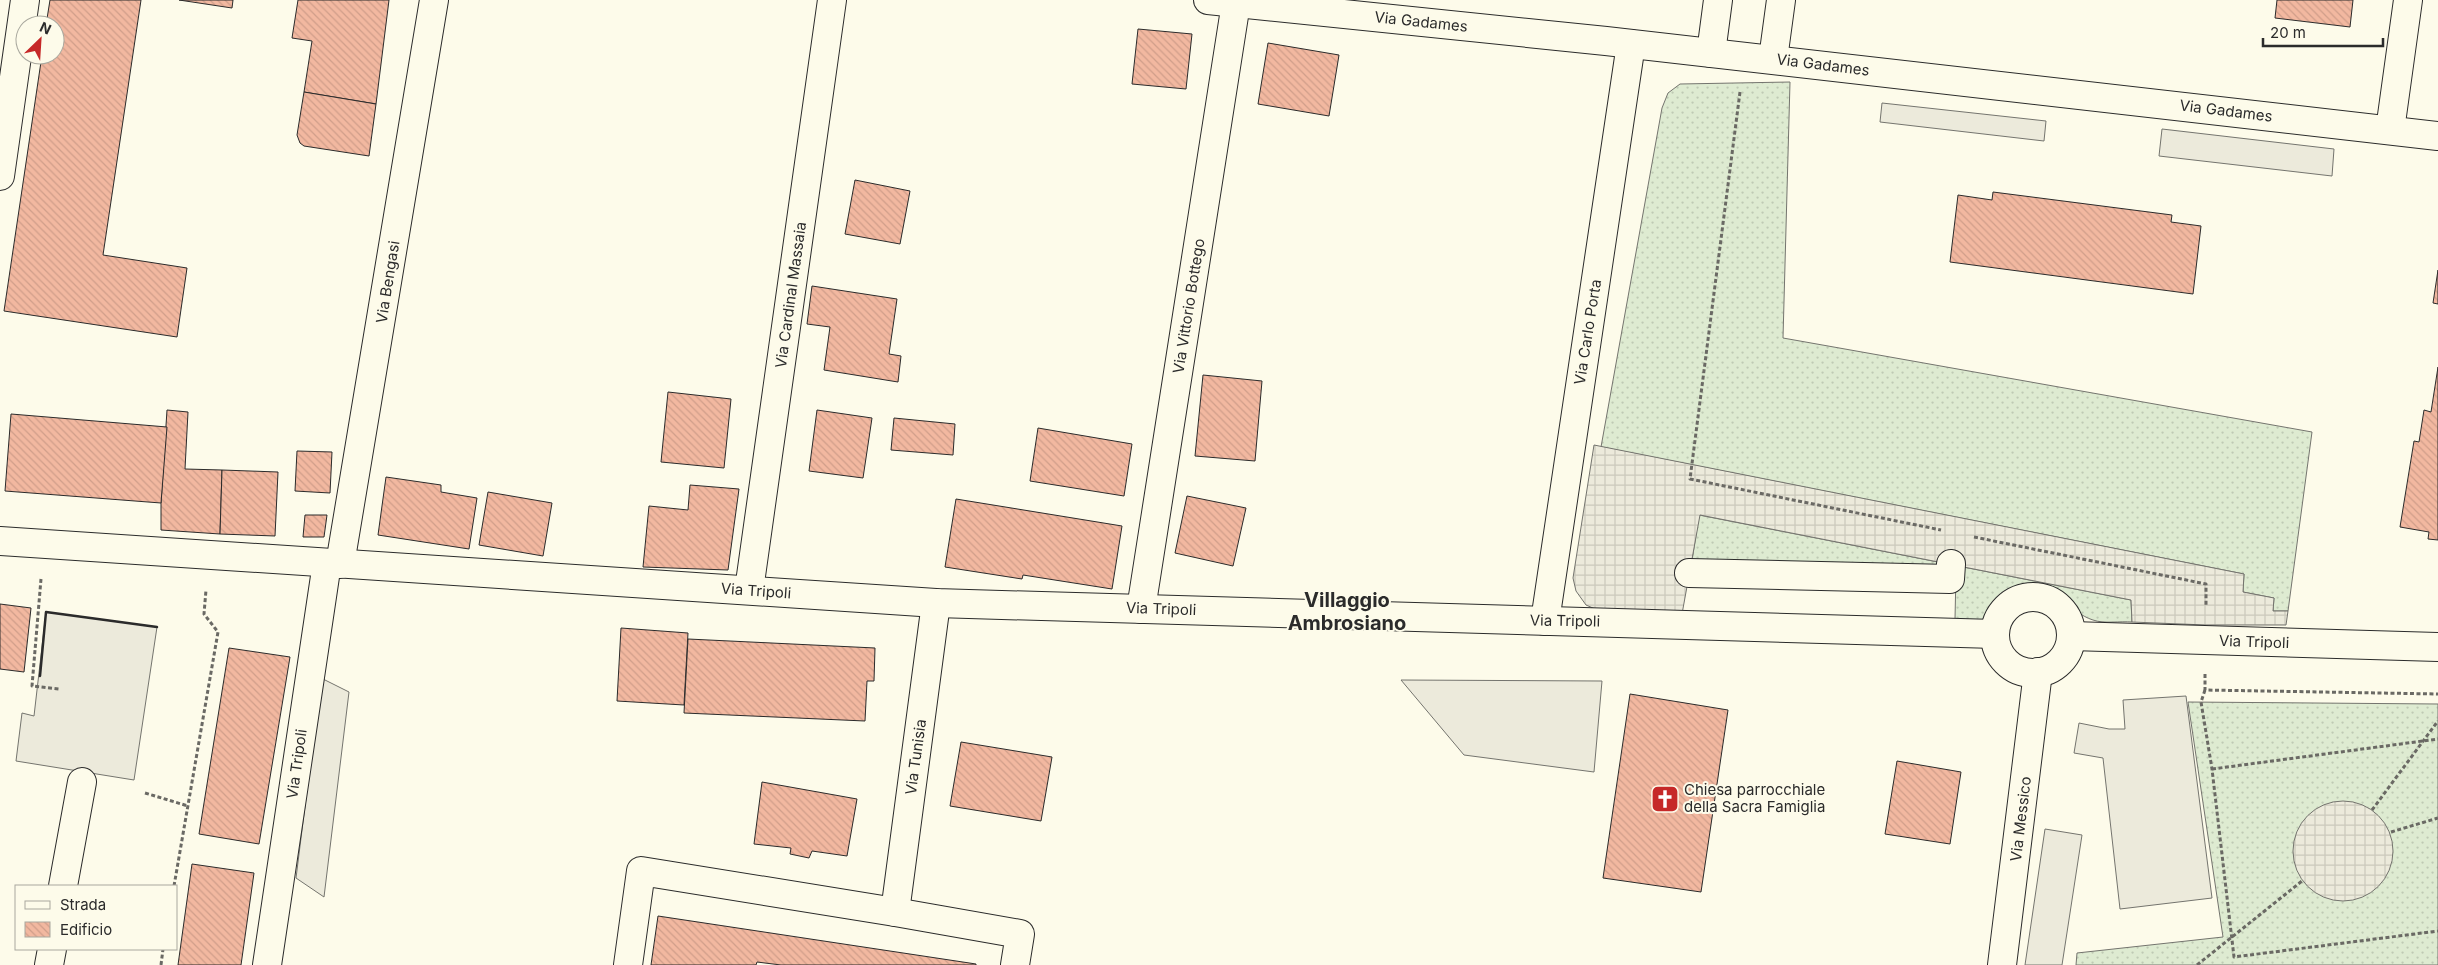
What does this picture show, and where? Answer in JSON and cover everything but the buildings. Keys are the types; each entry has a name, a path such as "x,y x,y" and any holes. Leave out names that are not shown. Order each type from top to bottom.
{"street":[{"path":"0,176 25,0"},
{"name":"Via Bengasi","path":"334,563 434,0"},
{"name":"Via Cardinal Massaia","path":"749,590 832,0"},
{"name":"Via Gadames","path":"1208,0 1760,58 2438,136"},
{"path":"1711,53 1718,0"},
{"path":"1760,58 1780,0"},
{"path":"2390,130 2408,0"},
{"name":"Via Vittorio Bottego","path":"1141,609 1236,3"},
{"name":"Via Carlo Porta","path":"1545,621 1631,44"},
{"name":"Via Tripoli","path":"0,540 936,603 1995,634"},
{"name":"Via Tripoli","path":"268,965 334,563"},
{"path":"1689,573 1950,578 1951,564"},
{"path":"2034,597 2056,605 2067,619 2071,636 2069,647 2057,664 2038,672 2024,672 2013,667 2003,658 1997,647 1995,634 1997,622 2002,612 2022,599 2034,597"},
{"name":"Via Tunisia","path":"895,912 936,603"},
{"name":"Via Tripoli","path":"2071,636 2438,647"},
{"name":"Via Messico","path":"2002,965 2038,672"},
{"path":"63,885 82,782"},
{"path":"628,965 641,870 1020,934 1014,965"},
{"path":"49,965 52,950"}],"path":[{"path":"1760,58 1741,87 1690,479 1943,531"},
{"path":"1972,536 2206,584 2205,690 2201,702 2212,769 2234,957 2438,931"},
{"path":"44,544 32,686 59,689"},
{"path":"174,885 218,632 204,614 211,555"},
{"path":"2205,690 2438,694"},
{"path":"2372,810 2438,721"},
{"path":"2212,769 2438,739"},
{"path":"145,793 188,806"},
{"path":"2391,832 2438,818"},
{"path":"2197,965 2302,881"},
{"path":"161,965 164,950"}],"green space":[{"path":"1790,82 1783,338 2312,432 2288,611 2273,611 2274,598 2243,592 2244,574 1601,447 1662,108 1668,93 1680,84"},
{"path":"1699,515 2131,600 2132,622 2093,620 2084,616 2058,596 2040,591 2021,594 2009,601 1994,614 1979,621 1955,619 1956,572 1691,567"},
{"path":"2188,702 2438,704 2438,965 2076,965 2077,953 2223,937"}],"shaded area":[{"path":"1882,103 2046,121 2044,141 1880,122"},
{"path":"2162,129 2334,149 2332,176 2159,156"},
{"path":"1594,445 2244,574 2243,592 2274,598 2273,611 2288,611 2286,625 2206,625 2132,622 2131,600 1700,515 1682,614 1602,612 1586,605 1576,591 1573,578"},
{"path":"46,612 157,627 134,780 16,761 22,713 34,716"},
{"path":"321,678 349,692 324,897 296,878"},
{"path":"1401,680 1602,681 1594,772 1464,755"},
{"path":"2186,696 2212,898 2120,909 2103,758 2074,753 2079,723 2109,729 2125,729 2123,700"},
{"path":"2343,801 2362,805 2379,815 2389,832 2393,851 2389,870 2379,887 2362,897 2343,901 2324,897 2307,887 2297,870 2293,851 2297,832 2307,815 2324,805"},
{"path":"2045,829 2082,835 2062,965 2025,965"}],"wall":[{"path":"40,676 46,612 157,627"}],"place":[{"name":"Chiesa parrocchiale della Sacra Famiglia","path":"1665,799"}],"district":[{"name":"Villaggio Ambrosiano","path":"1347,612"}]}
